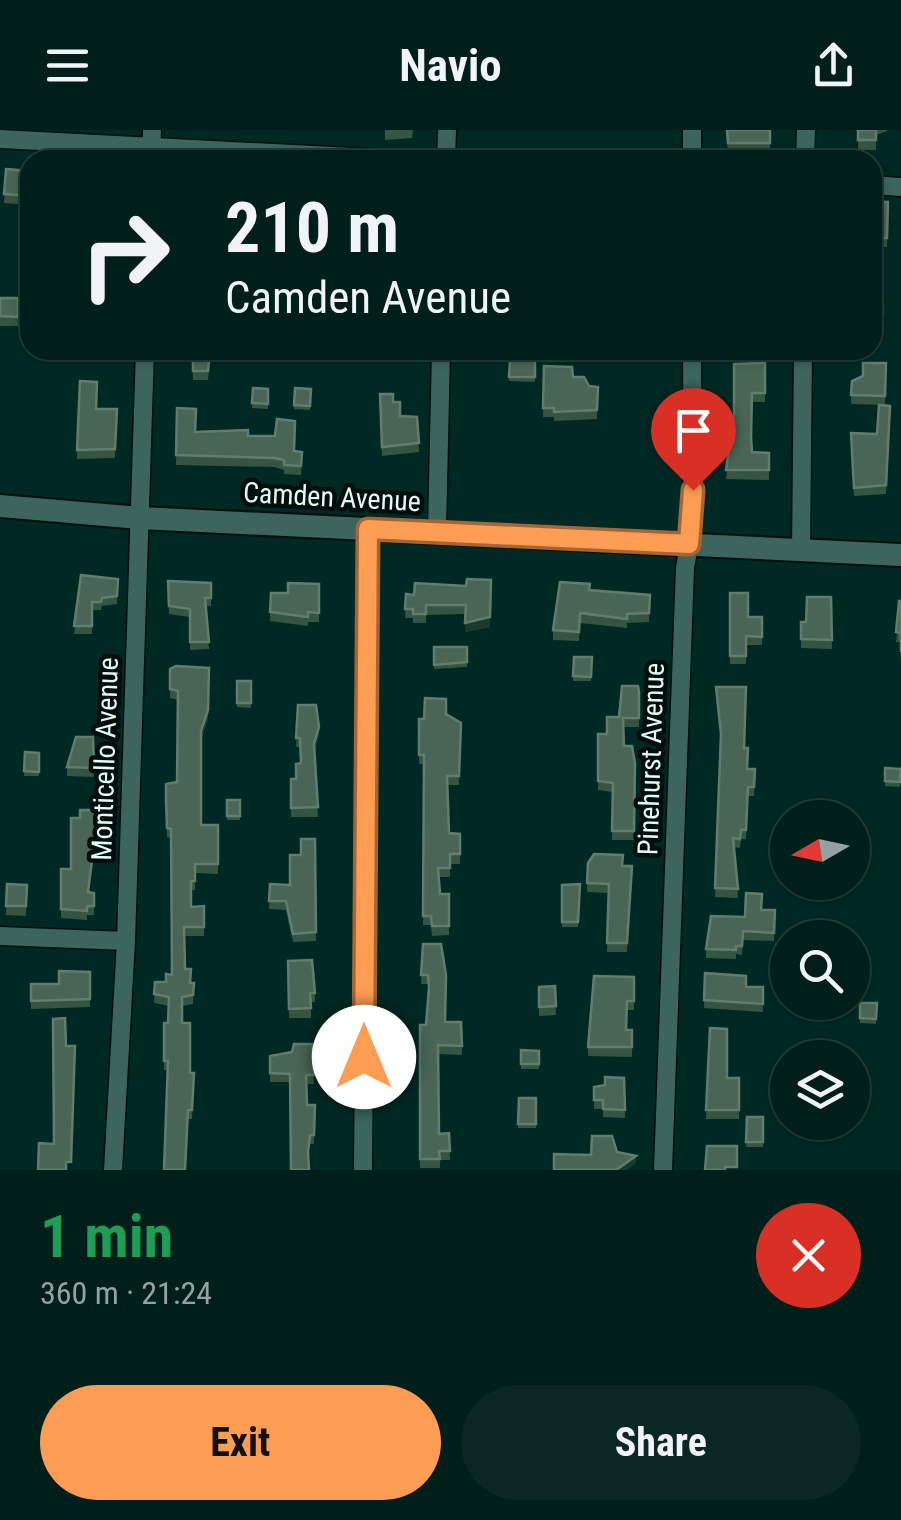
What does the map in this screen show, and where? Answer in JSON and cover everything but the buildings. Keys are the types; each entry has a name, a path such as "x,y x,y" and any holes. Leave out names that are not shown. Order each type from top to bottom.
{"street":[{"path":"0,138 237,150"},
{"name":"Monticello Avenue","path":"113,1170 126,940 145,360"},
{"path":"437,531 442,360"},
{"name":"Pinehurst Avenue","path":"663,1170 689,544 692,360"},
{"path":"801,550 803,360"},
{"name":"Camden Avenue","path":"0,506 140,518 901,555"},
{"path":"364,1170 368,529"},
{"path":"0,936 126,940"}],"route":[{"path":"364,1057 368,529 689,544 693,490"}]}
